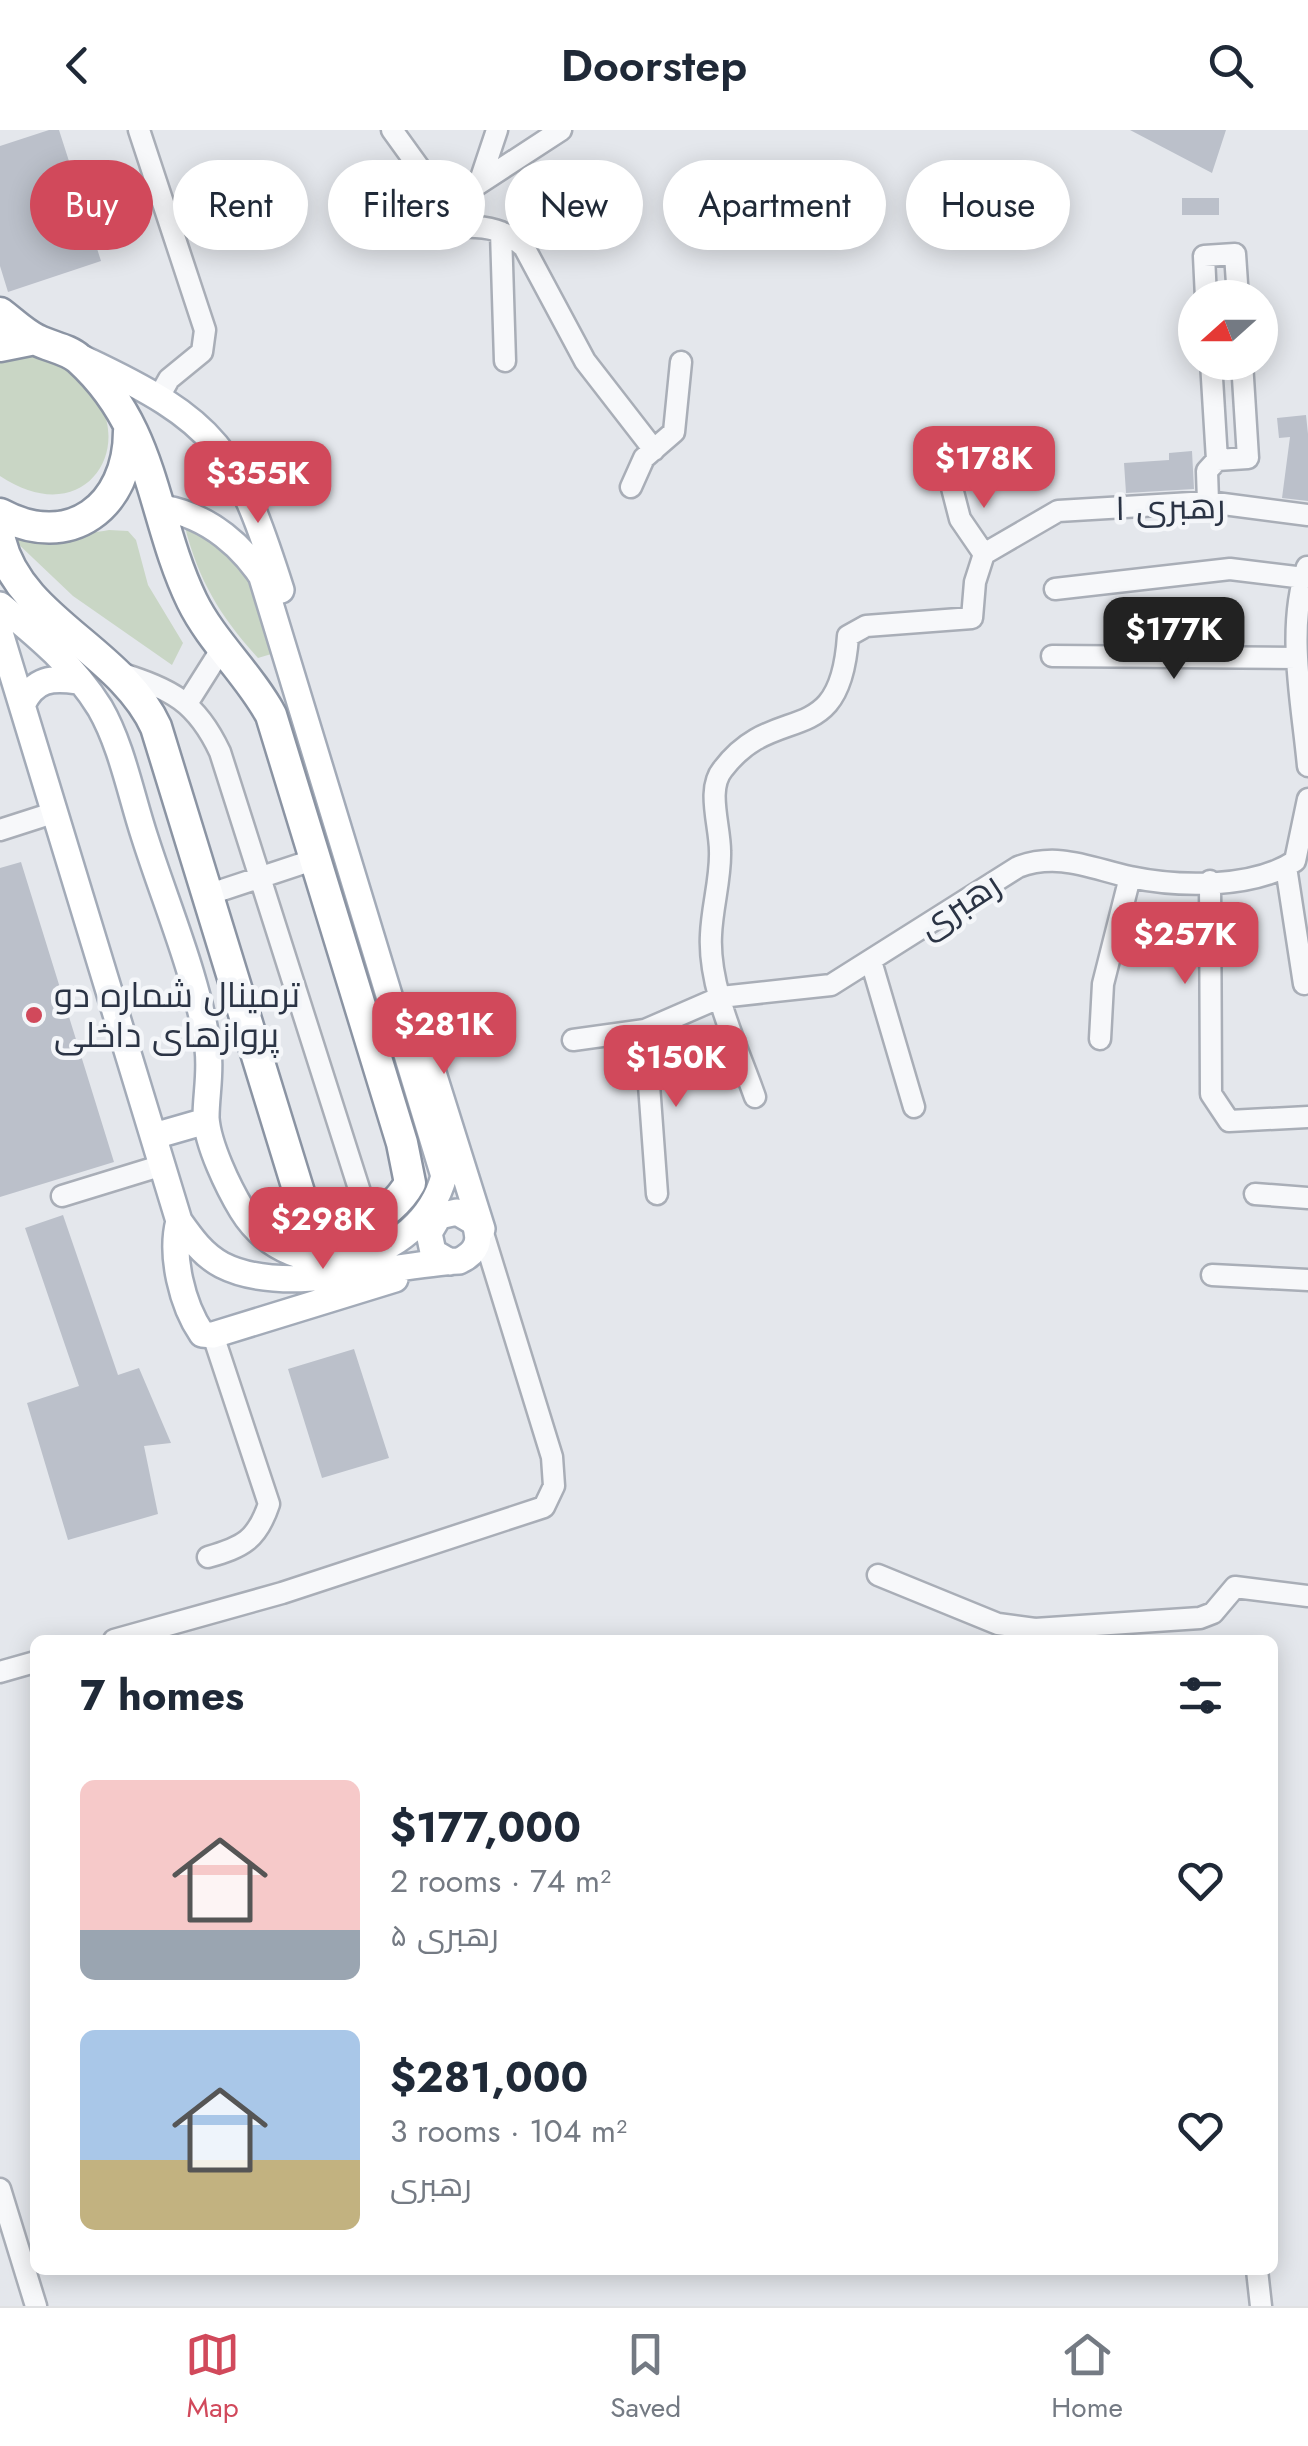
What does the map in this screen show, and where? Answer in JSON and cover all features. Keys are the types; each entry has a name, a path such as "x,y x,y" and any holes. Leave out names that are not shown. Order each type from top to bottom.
{"highway":[{"path":"0,313 34,339 75,355 108,386 129,423 163,508 193,603 253,680 270,715 402,1143 410,1183 397,1207 342,1228 318,1226 305,1212 156,727 142,697 38,604 14,575 0,540"},
{"path":"0,346 34,339"},
{"path":"0,514 22,526 56,528 88,518 115,494 129,458 129,423"}],"main road":[{"path":"0,633 179,1221 196,1245 222,1265 250,1274 286,1278 460,1262 475,1250 480,1230 292,624 239,474 210,436 160,395 75,355"},
{"path":"163,508 204,522 240,547 292,624"},
{"path":"0,606 57,652 99,707 111,732 196,999 208,1050 206,1121 243,1211 265,1236 291,1251 344,1259 373,1254 421,1224 437,1200 444,1176 261,574"},
{"path":"23,703 29,690 45,679 77,681"},
{"path":"154,1136 206,1121"},
{"path":"450,1262 440,1259 429,1243 432,1224 438,1216 457,1212 466,1215 480,1230"},
{"path":"179,1221 176,1257 193,1321 202,1334 213,1335 450,1262"}],"street":[{"path":"139,130 205,330 202,352 169,379 160,395"},
{"path":"392,130 414,160"},
{"path":"485,166 497,130"},
{"path":"485,176 561,130"},
{"path":"505,362 509,250"},
{"path":"521,250 544,278 585,362 654,450"},
{"path":"1205,280 1204,256 1235,254 1237,280"},
{"path":"631,487 644,458 674,432 681,362"},
{"path":"1208,502 1207,472 1216,460 1211,380"},
{"path":"1216,460 1248,458 1243,380"},
{"path":"754,1097 721,996 710,938 721,854 714,782 724,765 767,734 828,708 846,676 848,636 866,626 972,618 975,582 984,554 960,519 951,484"},
{"name":"رهبری ۱","path":"984,554 1058,511 1208,502 1308,515"},
{"path":"1055,589 1230,569 1306,571 1298,658 1305,701 1308,766"},
{"path":"188,702 224,646"},
{"path":"1052,656 1298,658"},
{"path":"118,672 188,702 208,725 220,752 369,1220"},
{"path":"1304,984 1286,867 1295,861 1302,846 1307,810"},
{"path":"0,830 56,812"},
{"path":"207,895 313,860"},
{"name":"رهبری","path":"572,1040 645,1030 721,996 832,986 1018,867 1037,860 1071,860 1130,877 1180,883 1268,875 1286,867"},
{"path":"1100,1039 1103,984 1130,877"},
{"path":"1210,880 1211,1094 1229,1121 1308,1117"},
{"path":"871,961 914,1107"},
{"path":"645,1030 658,1194"},
{"path":"62,1196 163,1165"},
{"path":"1255,1194 1308,1198"},
{"path":"132,1635 282,1593 544,1507 554,1486 552,1457 480,1230"},
{"path":"1212,1275 1308,1280"},
{"path":"208,1557 244,1547 260,1529 269,1504 213,1335"},
{"path":"878,1575 998,1624 1035,1628 1200,1618 1214,1612 1236,1588 1308,1596"},
{"path":"0,1672 30,1663"},
{"path":"0,2189 36,2306"},
{"path":"1258,2275 1261,2306"}],"green space":[{"path":"30,355 62,366 79,377 99,400 108,425 107,450 98,471 82,486 60,494 32,491 0,476 0,358"},
{"path":"185,527 205,537 235,562 255,595 278,652 258,658 233,628 204,582"},
{"path":"128,531 136,540 148,585 183,643 172,665 73,596 13,539 32,534"}],"building":[{"path":"59,130 69,160 30,160 30,250 97,250 101,261 8,292 0,266 0,146"},
{"path":"1130,130 1226,130 1212,173"},
{"path":"1182,198 1219,198 1219,215 1182,215"},
{"path":"1306,415 1308,501 1282,498 1290,437 1279,438 1277,418"},
{"path":"1192,451 1194,489 1126,493 1124,463 1169,460 1169,453"},
{"name":"ترمینال شماره دو پروازهای داخلی","path":"21,862 114,1162 0,1197 0,868"},
{"path":"63,1215 118,1375 139,1368 171,1443 144,1446 158,1514 68,1540 27,1403 79,1386 25,1228"},
{"path":"354,1349 389,1458 322,1478 288,1369"}],"place":[{"name":"ترمینال شماره دو پروازهای داخلی","path":"34,1015"}]}
